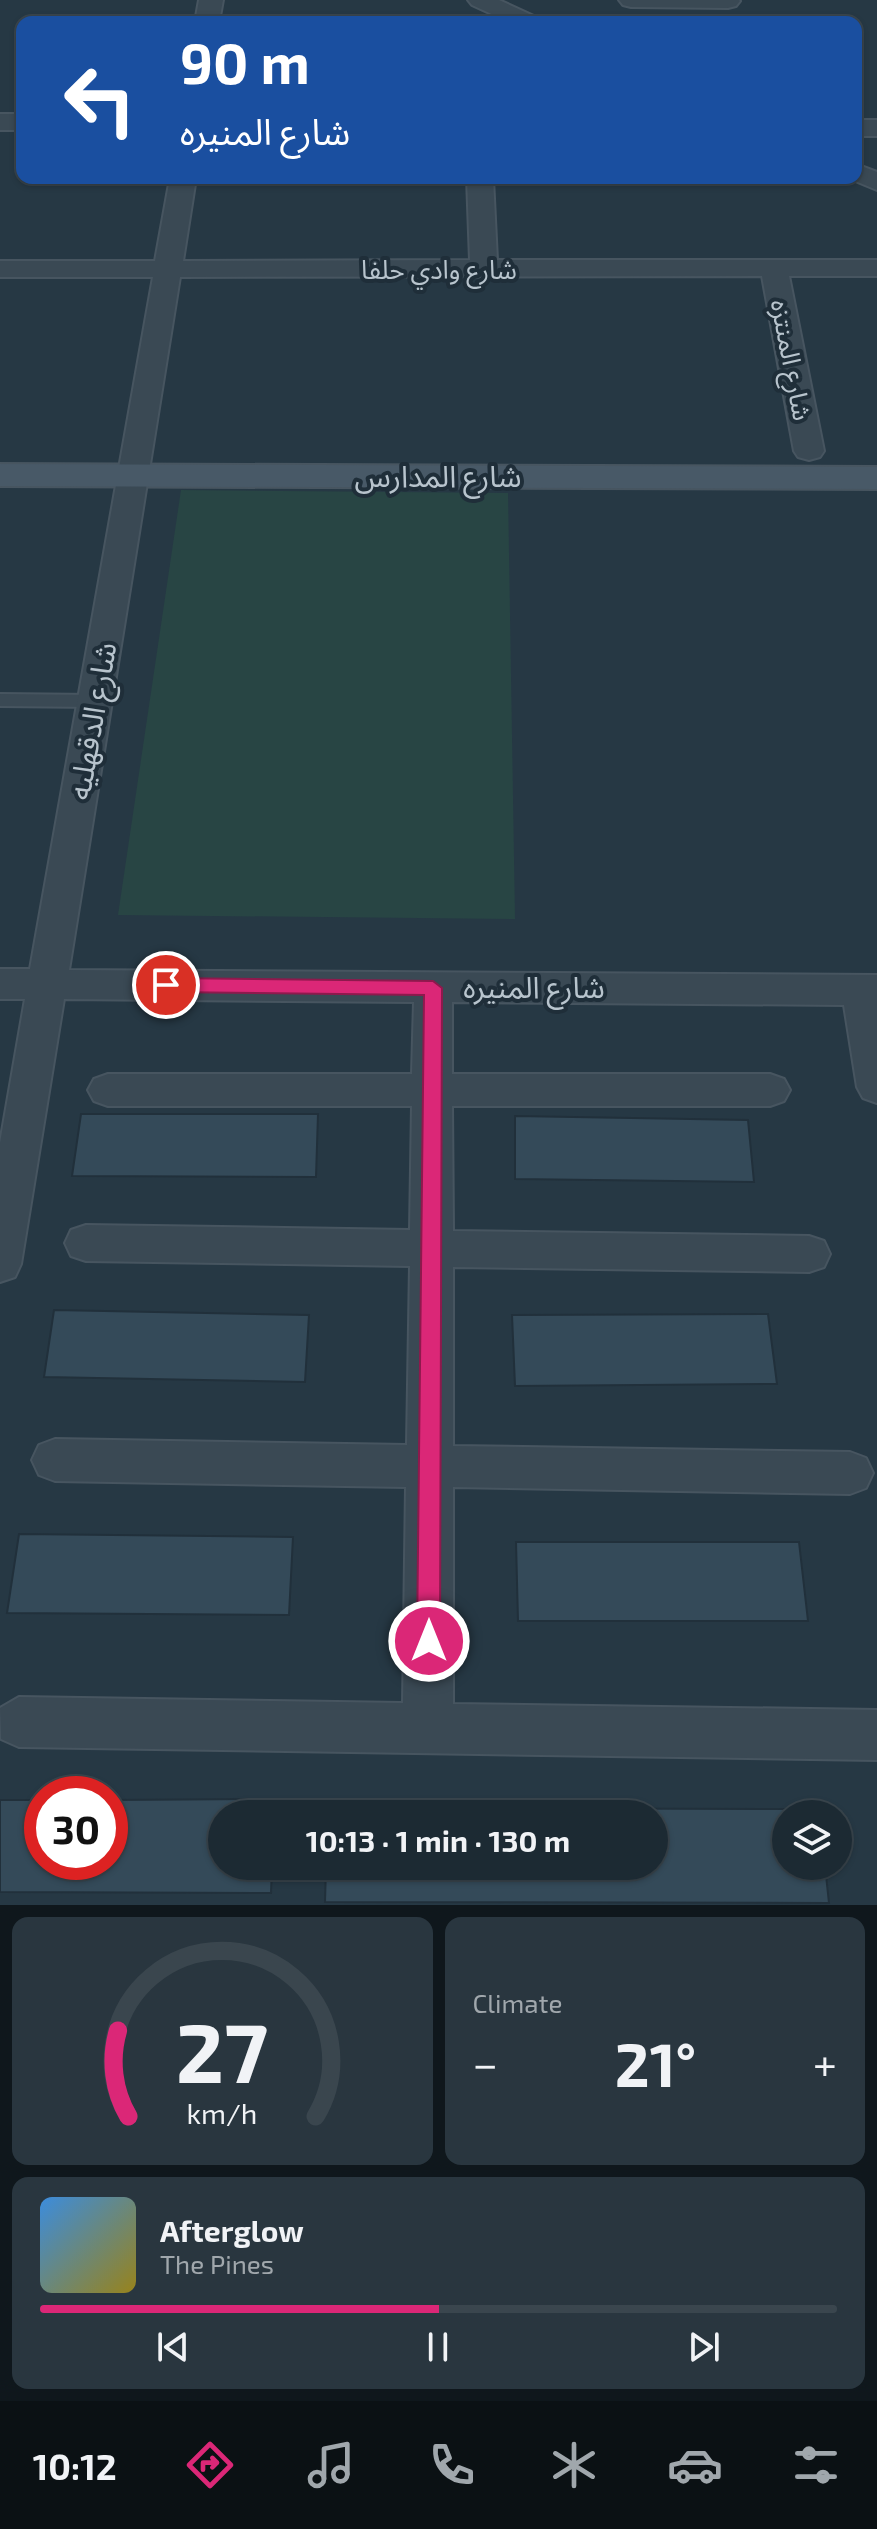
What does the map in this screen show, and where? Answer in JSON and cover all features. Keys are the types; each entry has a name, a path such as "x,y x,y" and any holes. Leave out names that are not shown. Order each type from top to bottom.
{"main road":[{"name":"شارع المدارس","path":"0,448 137,462 877,478"},
{"name":"شارع المدارس","path":"0,475 137,462 877,451"}],"street":[{"path":"480,0 515,16"},
{"path":"631,0 729,8"},
{"name":"شارع الدقهليه","path":"0,1264 182,184"},
{"path":"480,184 484,269"},
{"name":"شارع وادي حلفا","path":"0,269 877,268"},
{"name":"شارع المنتزه","path":"774,269 809,451"},
{"name":"شارع المنيره","path":"0,984 869,990"},
{"path":"428,1728 433,988"},
{"path":"869,990 877,1087"},
{"path":"108,1090 770,1090"},
{"path":"86,1243 809,1254"},
{"path":"55,1460 850,1473"},
{"path":"19,1722 877,1735"}],"lane":[{"path":"0,700 96,701"}],"green space":[{"path":"181,490 508,493 515,919 118,915"}],"building":[{"path":"81,1114 318,1114 316,1177 72,1176"},
{"path":"515,1116 748,1120 754,1182 515,1179"},
{"path":"54,1310 309,1315 305,1382 44,1377"},
{"path":"768,1314 777,1384 515,1386 512,1315"},
{"path":"19,1534 293,1537 289,1615 7,1613"},
{"path":"516,1542 799,1542 808,1621 518,1621"},
{"path":"276,1799 208,1800 208,1880 271,1880 271,1893 0,1892 0,1800 24,1800 24,1880 128,1880 128,1800"},
{"path":"668,1809 772,1809 772,1880 827,1880 829,1903 325,1902 326,1880 668,1880"}],"route":[{"path":"166,985 433,988 429,1641"}]}
